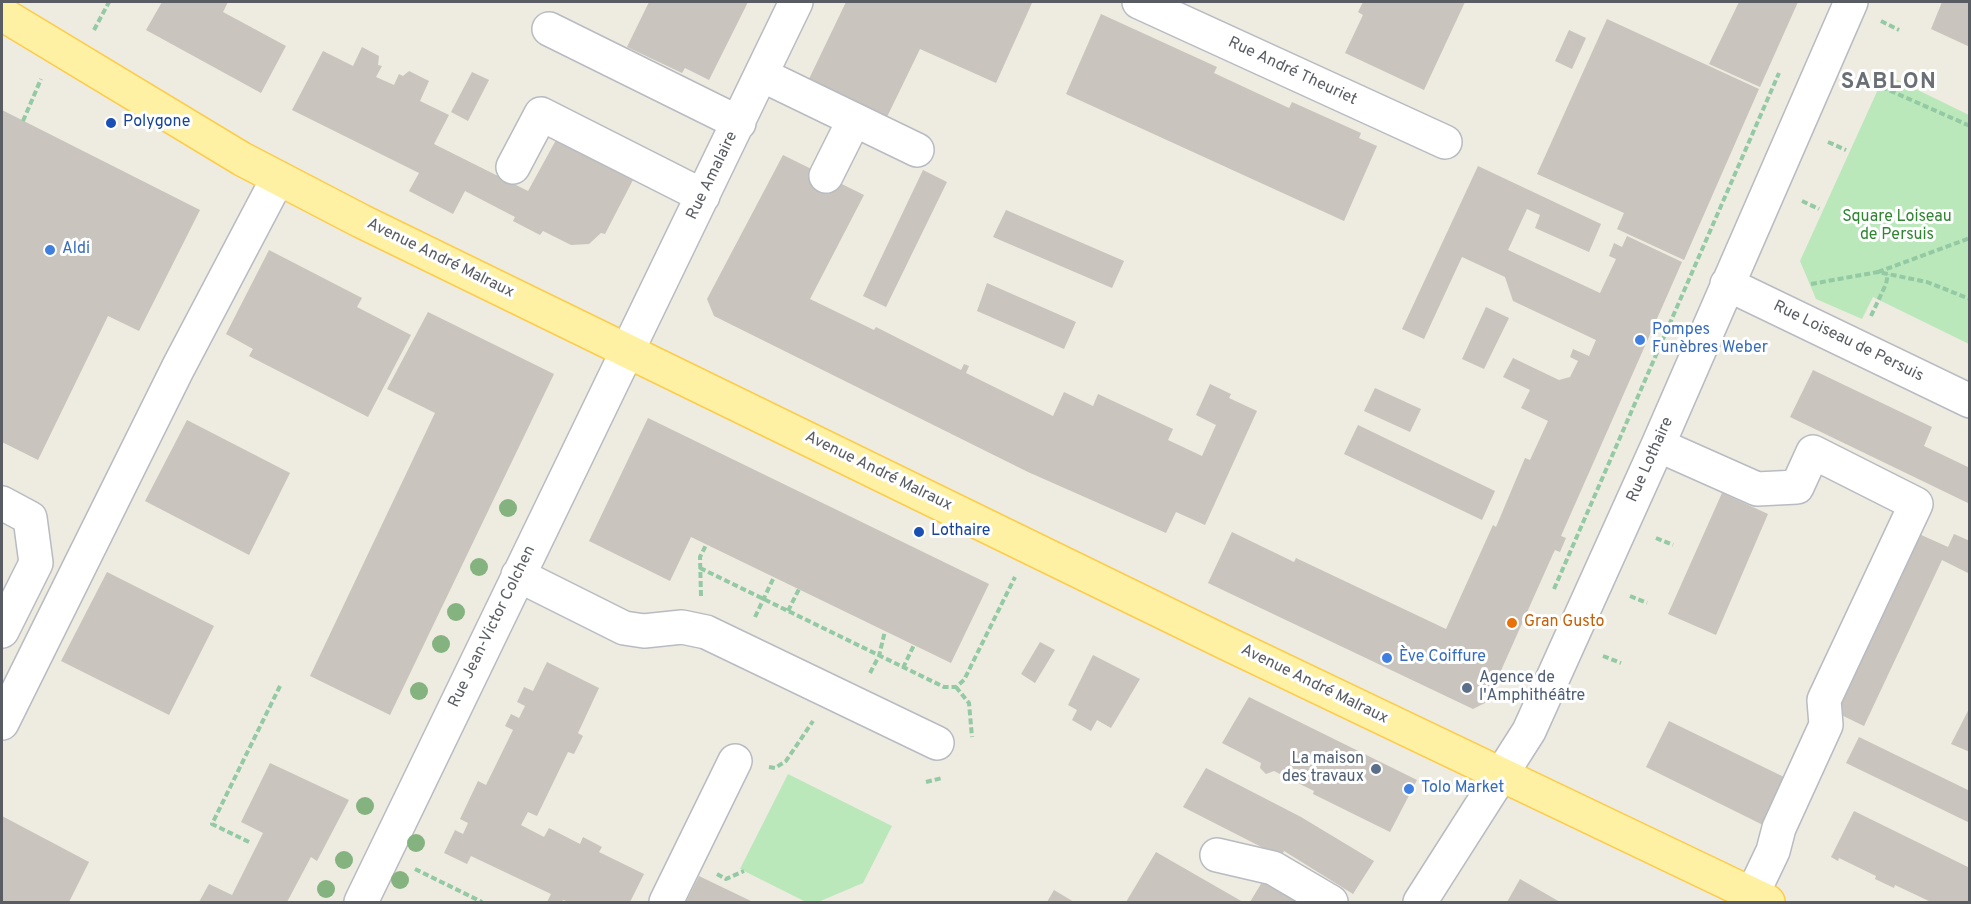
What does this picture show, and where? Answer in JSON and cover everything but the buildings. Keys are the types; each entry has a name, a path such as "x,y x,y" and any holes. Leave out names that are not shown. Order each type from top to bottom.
{"main road":[{"name":"Avenue André Malraux","path":"2,14 55,48 278,178 440,261 1760,899"}],"street":[{"name":"Rue Amalaire","path":"628,350 796,2"},
{"name":"Rue André Theuriet","path":"1138,2 1445,142"},
{"name":"Rue Lothaire","path":"1420,903 1529,731 1658,445 1851,2"},
{"path":"549,28 739,123"},
{"path":"762,75 917,150"},
{"path":"513,167 541,114 703,196"},
{"path":"826,176 854,120"},
{"path":"2,723 117,488 278,178"},
{"name":"Rue Loiseau de Persuis","path":"1727,284 1970,401"},
{"name":"Rue Jean-Victor Colchen","path":"361,903 382,853 628,350"},
{"path":"1658,445 1757,489 1797,487 1813,452 1916,504 1824,700 1826,725 1779,828 1760,899"},
{"path":"2,503 30,518 36,563 2,631"},
{"path":"518,575 624,628 644,631 682,627 702,631 938,743"},
{"path":"666,903 735,761"},
{"path":"1217,855 1273,868 1331,903"}],"path":[{"path":"1880,21 1899,30"},
{"path":"22,121 55,48"},
{"path":"1554,584 1782,66"},
{"path":"1857,76 1970,126"},
{"path":"1828,142 1846,150"},
{"path":"1802,201 1819,209"},
{"path":"1802,286 1878,272 1970,238"},
{"path":"1878,272 1927,282 1970,299"},
{"path":"1856,346 1886,285 1888,274"},
{"path":"1656,538 1673,545"},
{"path":"702,631 700,557 706,545"},
{"path":"700,568 903,668 944,687 956,687 964,680 1029,546"},
{"path":"739,648 774,577"},
{"path":"788,611 799,589"},
{"path":"1630,596 1647,603"},
{"path":"735,761 755,762 775,768 786,761 812,726 879,656 885,631"},
{"path":"903,668 914,645"},
{"path":"1603,656 1621,663"},
{"path":"249,842 212,824 281,684"},
{"path":"382,853 482,903"}],"green space":[{"name":"Square Loiseau de Persuis","path":"1885,74 1969,115 1969,344 1873,297 1862,319 1816,299 1800,261"},
{"path":"788,774 892,826 863,883 818,902 806,902 740,869"}],"place":[{"name":"Polygone","path":"111,123"},
{"name":"Aldi","path":"50,250"},
{"name":"Pompes Funèbres Weber","path":"1640,340"},
{"name":"Lothaire","path":"919,532"},
{"name":"Gran Gusto","path":"1512,623"},
{"name":"Ève Coiffure","path":"1387,658"},
{"name":"Agence de l'Amphithéâtre","path":"1467,688"},
{"name":"La maison des travaux","path":"1376,769"},
{"name":"Tolo Market","path":"1409,789"}],"district":[{"name":"SABLON","path":"1889,84"}]}
